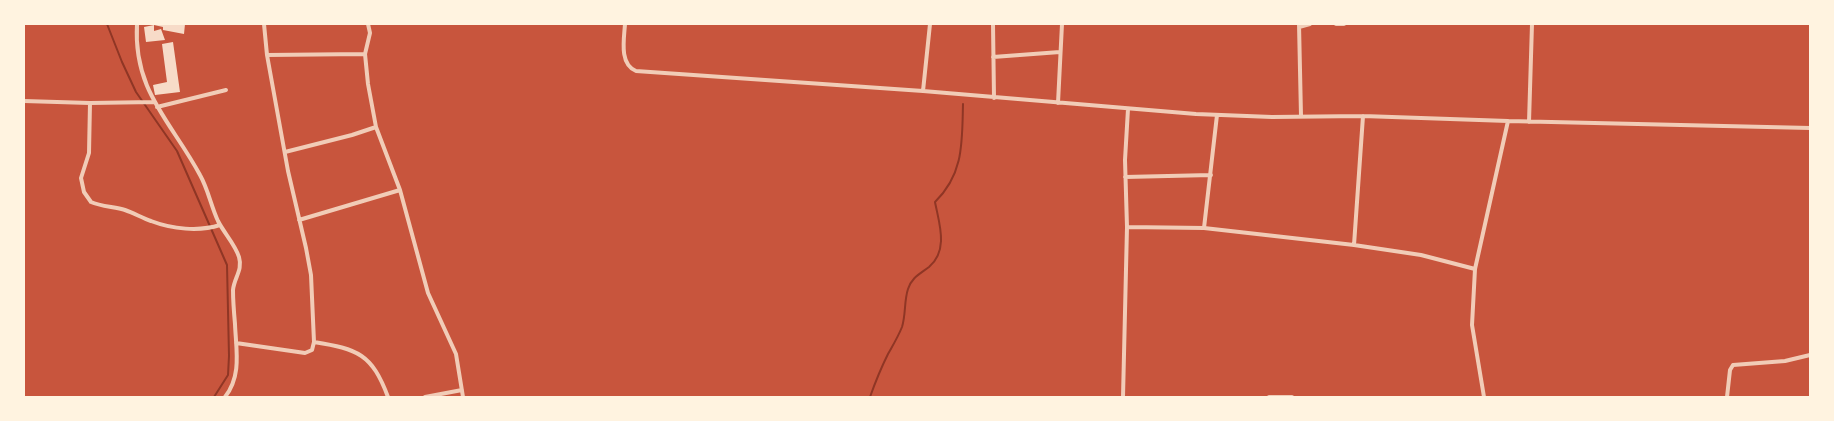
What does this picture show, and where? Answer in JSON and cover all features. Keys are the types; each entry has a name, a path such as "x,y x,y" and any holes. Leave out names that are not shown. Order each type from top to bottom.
{"street":[{"path":"137,24 136,41 140,66 154,102 200,175 219,225 233,244 240,263 233,288 237,368 230,390 225,397"},
{"path":"236,343 305,353 312,350 314,342 310,275 267,55 264,24"},
{"path":"368,24 370,33 365,54 368,84 376,127 400,190 426,289 456,354 463,397"},
{"path":"626,24 624,54 626,62 631,69 636,71 1217,115 1363,116 1530,122 1810,128"},
{"path":"923,92 930,24"},
{"path":"993,24 994,98"},
{"path":"1058,103 1062,24"},
{"path":"1300,116 1299,25 1310,24"},
{"path":"1336,24 1344,24"},
{"path":"1530,122 1532,24"},
{"path":"993,57 1060,52"},
{"path":"267,55 365,54"},
{"path":"157,107 226,90"},
{"path":"24,101 154,102"},
{"path":"90,103 89,153 81,178 84,192 91,202 109,205 151,222 176,229 205,228 219,225"},
{"path":"1123,397 1127,228 1125,176 1128,109"},
{"path":"1204,228 1217,115"},
{"path":"1354,245 1363,116"},
{"path":"1484,397 1472,324 1474,269 1508,121"},
{"path":"285,152 376,127"},
{"path":"1125,176 1210,175"},
{"path":"299,220 400,190"},
{"path":"1127,228 1204,228 1354,245 1421,255 1474,269"},
{"path":"314,342 345,347 364,358 381,378 388,397"},
{"path":"1727,397 1730,370 1733,365 1785,361 1810,355"},
{"path":"425,397 462,390"},
{"path":"1269,397 1292,397"}],"building":[{"path":"150,24 185,24 184,34 163,30 163,27"},
{"path":"154,25 154,31 161,29 165,40 146,42 144,27"},
{"path":"173,42 180,92 155,95 153,85 167,82 162,44"}],"waterway":[{"path":"107,24 136,92 177,151 227,265 228,375 214,397"},
{"path":"870,397 888,354 902,327 910,285 917,276 929,267 939,253 941,236 935,202 951,180 960,157 963,104"}]}
